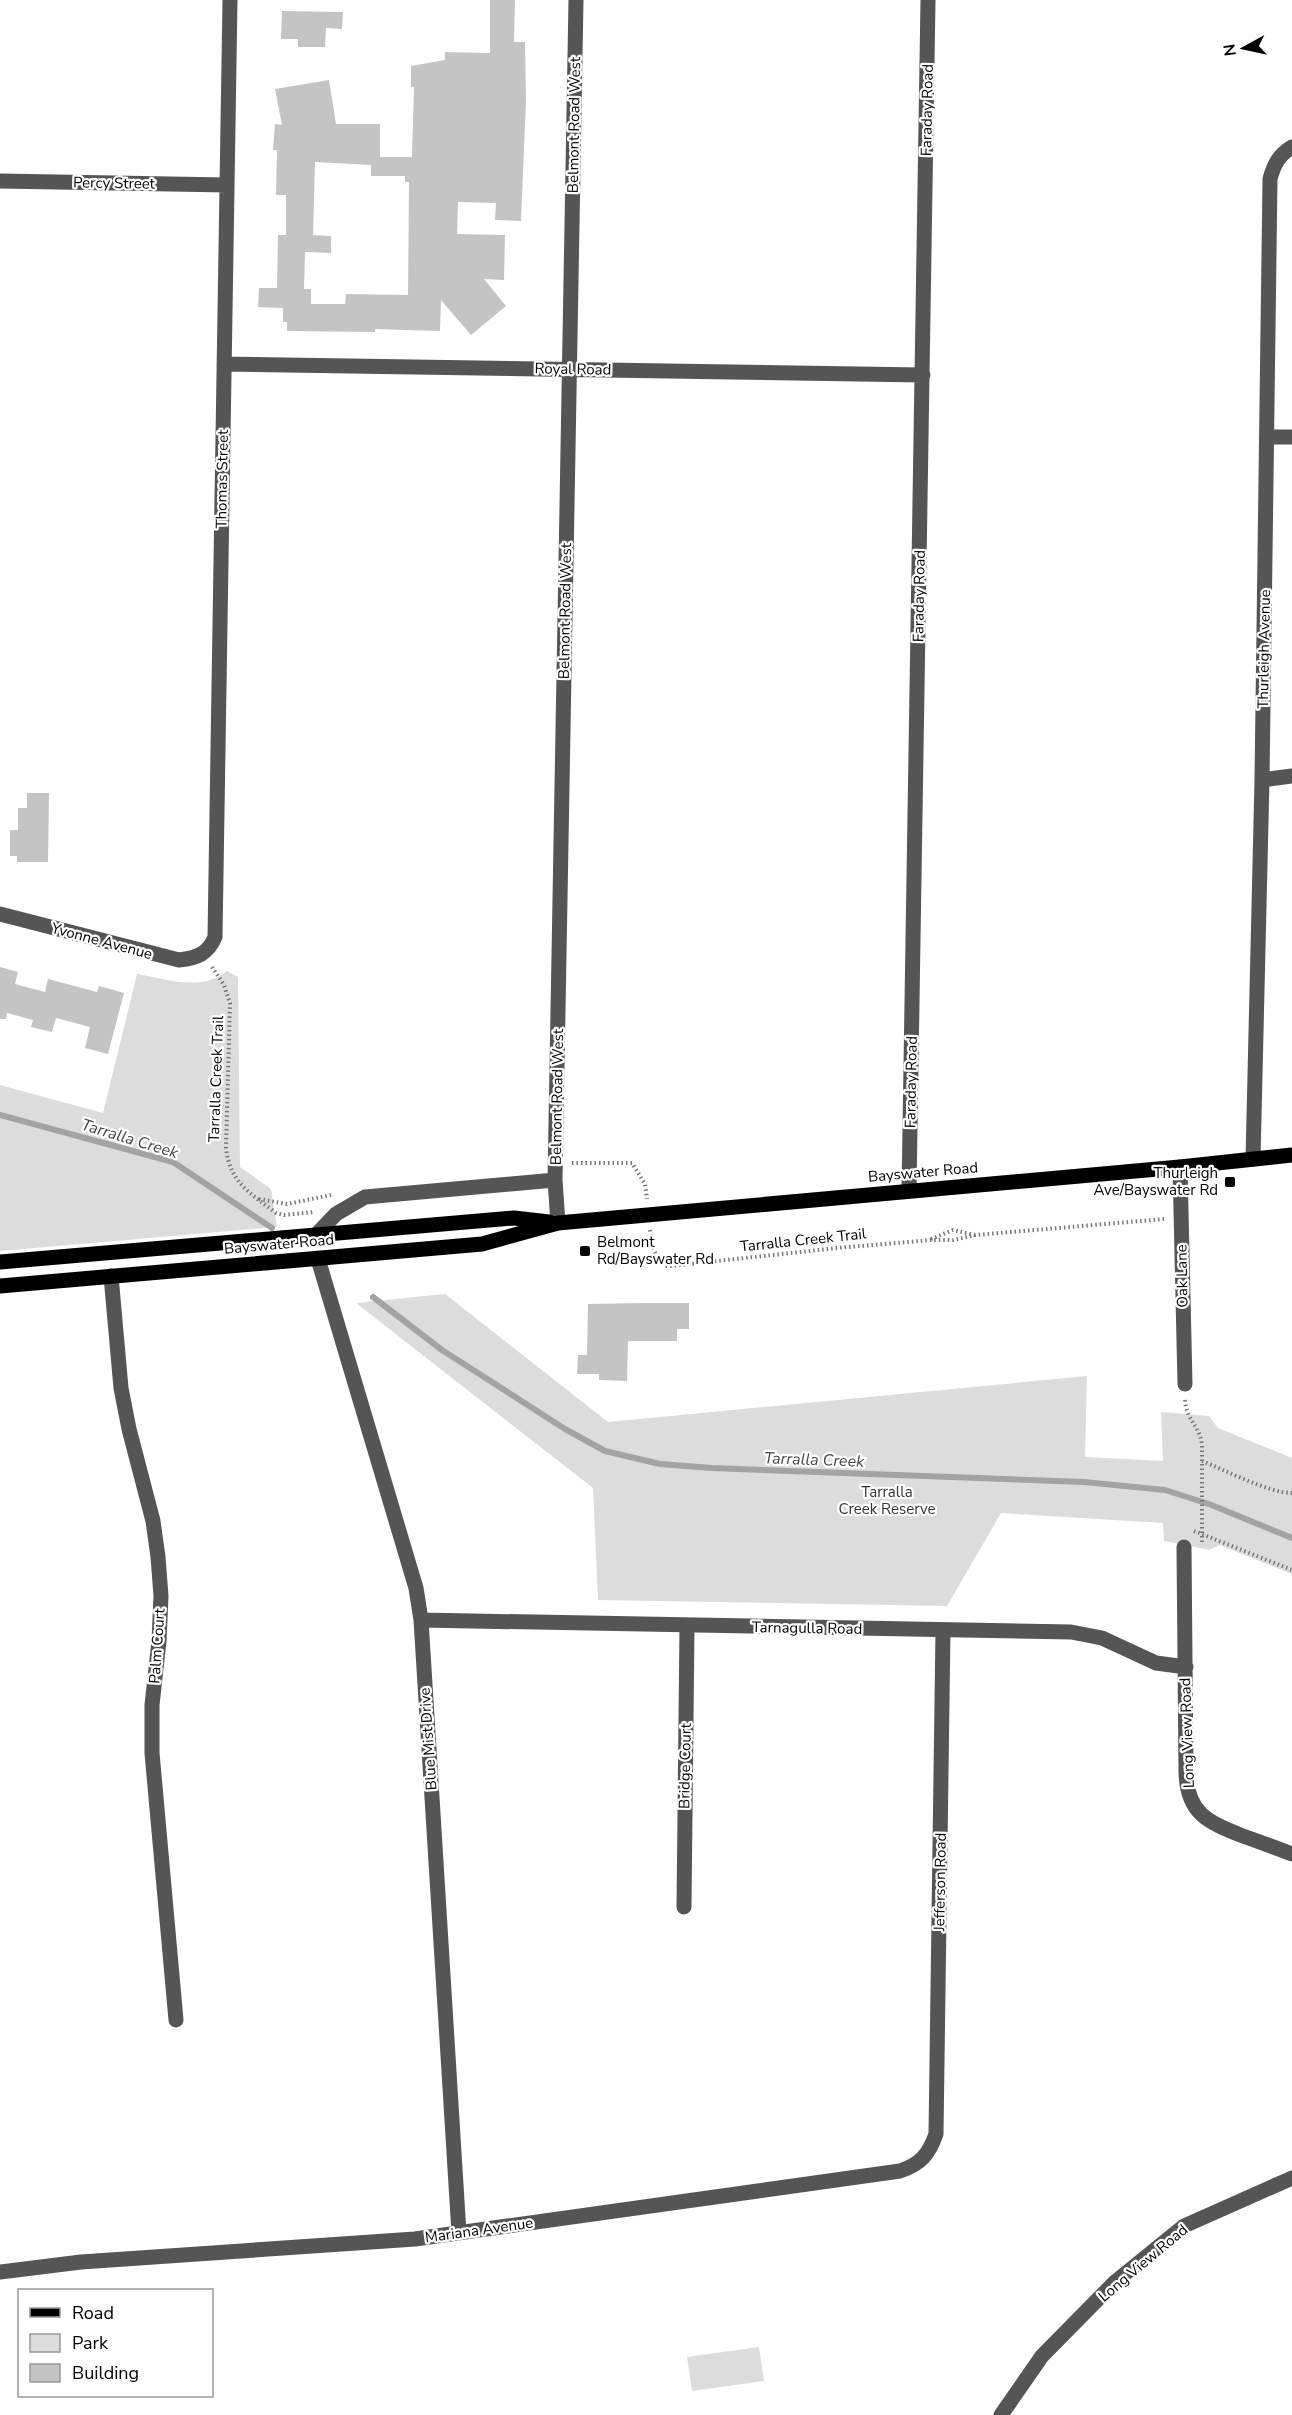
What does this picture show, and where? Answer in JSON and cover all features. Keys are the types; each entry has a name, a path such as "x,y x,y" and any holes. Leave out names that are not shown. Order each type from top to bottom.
{"main road":[{"name":"Bayswater Road","path":"0,1286 482,1244 558,1223 1292,1155"},
{"name":"Bayswater Road","path":"0,1262 514,1218 558,1223"},
{"path":"315,1236 318,1259"}],"street":[{"name":"Thomas Street","path":"203,954 211,946 215,924 230,0"},
{"name":"Belmont Road West","path":"558,1223 555,1180 576,0"},
{"name":"Faraday Road","path":"909,1191 928,0"},
{"name":"Thurleigh Avenue","path":"1253,1159 1262,780 1270,179 1274,165 1281,154 1292,147"},
{"name":"Percy Street","path":"0,181 227,185"},
{"name":"Royal Road","path":"224,364 923,375"},
{"path":"1267,437 1292,437"},
{"path":"1262,780 1292,776"},
{"name":"Yvonne Avenue","path":"0,914 167,958 186,959 203,954"},
{"name":"Oak Lane","path":"1180,1167 1185,1384"},
{"path":"315,1236 355,1194 377,1195 555,1180"},
{"name":"Blue Mist Drive","path":"318,1259 416,1588 421,1620 459,2234"},
{"name":"Palm Court","path":"111,1276 121,1388 129,1429 153,1521 158,1557 161,1596 152,1705 152,1753 176,2020"},
{"name":"Long View Road","path":"1185,1547 1186,1787 1191,1801 1209,1822 1292,1854"},
{"name":"Tarnagulla Road","path":"421,1620 1071,1632 1102,1638 1156,1663 1186,1667"},
{"name":"Bridge Court","path":"684,1907 687,1626"},
{"name":"Jefferson Road","path":"936,2133 943,1630"},
{"name":"Mariana Avenue","path":"0,2272 81,2262 415,2239 900,2171 919,2163 927,2155 936,2133"},
{"name":"Long View Road","path":"1001,2415 1042,2356 1124,2275 1184,2226 1292,2178"}],"path":[{"name":"Tarralla Creek Trail","path":"203,954 224,985 230,1003 227,1159 234,1178 276,1213 284,1215 321,1210"},
{"name":"Tarralla Creek Trail","path":"577,1163 632,1163 645,1184 654,1250 665,1266 1180,1217"},
{"path":"258,1199 287,1204 355,1194"},
{"name":"Tarralla Creek Trail","path":"931,1240 953,1230 976,1235"},
{"path":"1185,1384 1186,1413 1200,1433 1203,1476 1202,1534 1292,1570"},
{"path":"1202,1461 1253,1482 1285,1493 1292,1493"}],"green space":[{"path":"227,971 238,977 240,1167 271,1189 277,1227 0,1251 0,1085 103,1113 137,974 172,981 195,982 206,981"},
{"name":"Tarralla Creek Reserve","path":"445,1294 608,1422 1087,1376 1085,1457 1163,1461 1161,1412 1209,1416 1218,1428 1292,1458 1292,1574 1219,1545 1210,1550 1164,1541 1163,1523 1001,1513 947,1606 598,1600 593,1488 356,1303"},
{"path":"759,2347 764,2381 692,2391 687,2357"}],"building":[{"path":"490,0 515,0 514,42 525,42 526,100 521,221 495,220 496,203 458,202 457,234 505,235 504,280 484,279 506,306 471,335 441,300 440,331 375,329 375,332 287,331 287,322 283,322 283,308 258,307 259,288 277,288 278,235 286,235 286,195 276,195 277,150 273,150 275,124 282,125 275,89 329,80 336,124 380,124 380,157 412,157 414,87 411,87 411,66 445,60 445,52 490,53","holes":["315,162 371,165 371,176 405,176 405,182 409,182 408,295 346,294 345,304 311,304 311,289 304,289 305,252 331,253 331,236 313,235"]},
{"path":"282,11 343,12 342,29 326,28 325,47 298,47 298,39 281,39"},
{"path":"27,793 49,793 48,862 17,862 17,856 10,856 10,830 18,830 18,808 27,808"},
{"path":"0,967 18,972 15,984 45,992 48,979 97,992 99,986 124,993 108,1054 85,1048 90,1027 56,1018 52,1032 31,1027 33,1020 7,1013 6,1019 0,1019"},
{"path":"689,1303 689,1329 677,1329 677,1341 628,1341 627,1381 599,1380 599,1374 577,1374 578,1355 587,1355 588,1304"}],"waterway":[{"name":"Tarralla Creek","path":"0,1115 173,1162 272,1228"},
{"name":"Tarralla Creek","path":"373,1297 442,1350 565,1429 605,1451 660,1464 712,1468 1084,1482 1165,1490 1209,1504 1292,1538"}],"place":[{"name":"Thurleigh Ave/Bayswater Rd","path":"1230,1182"},
{"name":"Belmont Rd/Bayswater Rd","path":"585,1251"}]}
